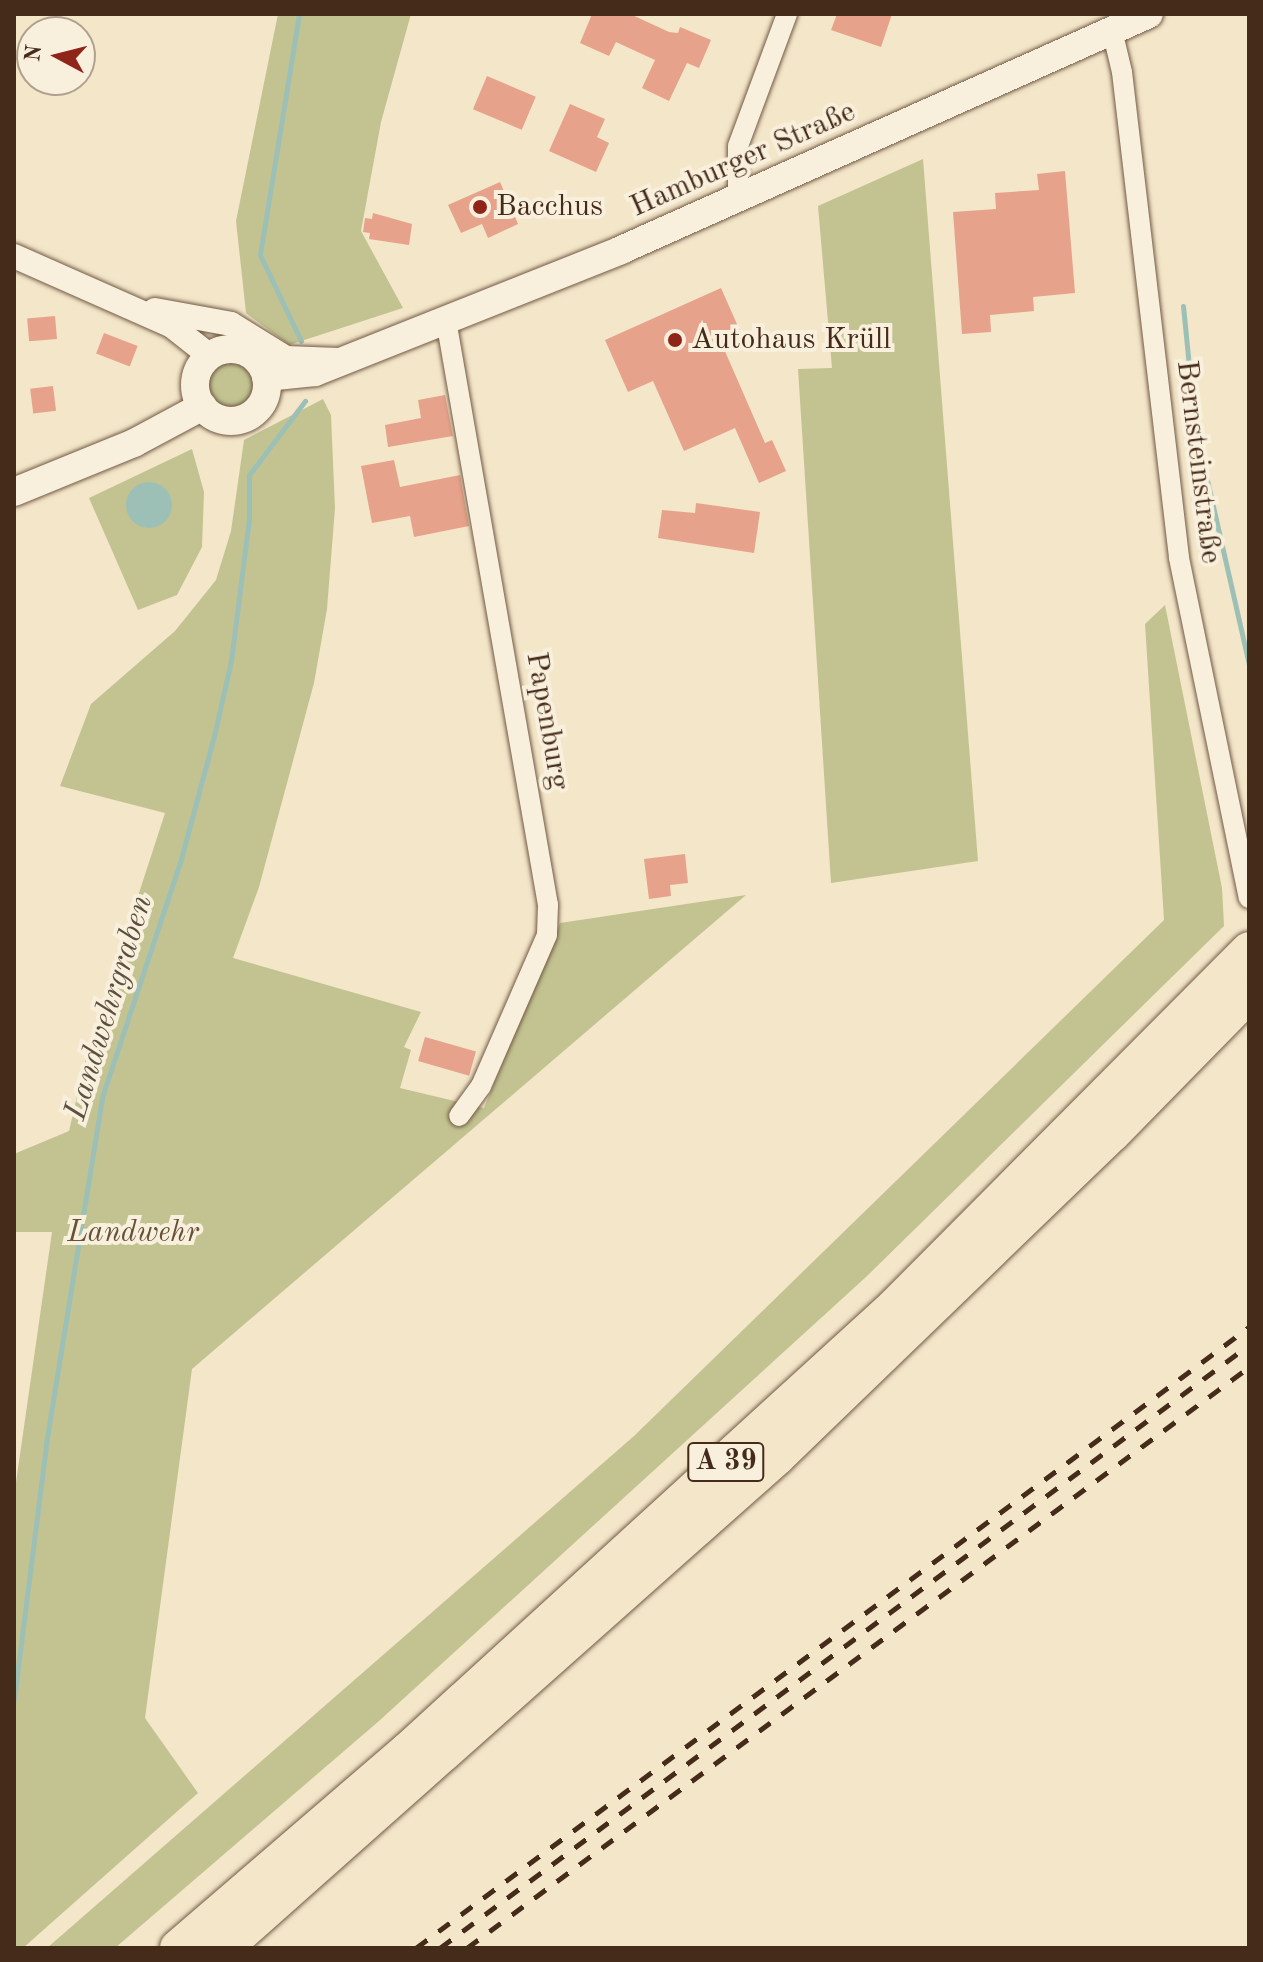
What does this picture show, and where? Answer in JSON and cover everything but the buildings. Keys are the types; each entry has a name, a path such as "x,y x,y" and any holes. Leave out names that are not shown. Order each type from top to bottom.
{"highway":[{"name":"A 39","path":"178,1948 442,1720 894,1307 1249,950"},
{"name":"A 39","path":"224,1948 777,1457 1112,1134 1249,994"}],"main road":[{"name":"Hamburger Straße","path":"266,377 304,374 345,360 738,200 1149,14"},
{"path":"244,351 266,377 262,405 243,419 220,419 203,406 195,385 210,356 244,351"},
{"path":"14,492 134,443 203,406"}],"street":[{"path":"738,200 738,146 787,14"},
{"name":"Bernsteinstraße","path":"1112,30 1122,72 1179,558 1248,895"},
{"path":"14,256 172,326 210,356"},
{"path":"137,309 231,324 286,358 345,360"},
{"name":"Papenburg","path":"446,320 548,905 547,935 481,1086 459,1116"}],"green space":[{"path":"278,14 411,14 381,122 361,231 403,308 289,345 246,313 236,221"},
{"path":"923,159 978,861 831,883 798,369 832,368 818,206"},
{"path":"231,362 247,369 254,385 247,401 231,408 215,401 208,385 215,369"},
{"name":"Landwehr","path":"323,399 331,415 335,508 327,609 314,683 259,887 233,958 421,1012 404,1047 411,1050 400,1088 484,1108 560,923 746,895 192,1369 145,1718 198,1793 23,1948 14,1948 14,1496 52,1232 14,1232 14,1154 69,1131 87,1053 165,813 60,786 91,704 175,631 216,580 231,531 244,440"},
{"path":"192,449 204,492 202,547 177,595 138,610 89,498"},
{"path":"1165,605 1222,888 1224,926 866,1277 379,1721 115,1948 47,1948 634,1436 1164,920 1145,624"}],"water":[{"path":"149,482 165,489 172,505 165,521 149,528 133,521 126,505 133,489"}],"waterway":[{"name":"Landwehrgraben","path":"299,14 260,255 301,341"},
{"path":"1183,306 1195,427 1249,665"},
{"name":"Landwehrgraben","path":"14,1699 46,1444 102,1097 181,859 214,736 231,661 249,518 249,475 305,401"}],"railway":[{"path":"416,1948 1249,1327"},
{"path":"440,1948 1249,1345"},
{"path":"467,1948 1249,1367"}],"place":[{"name":"Bacchus","path":"480,207"},
{"name":"Autohaus Krüll","path":"675,340"}]}
